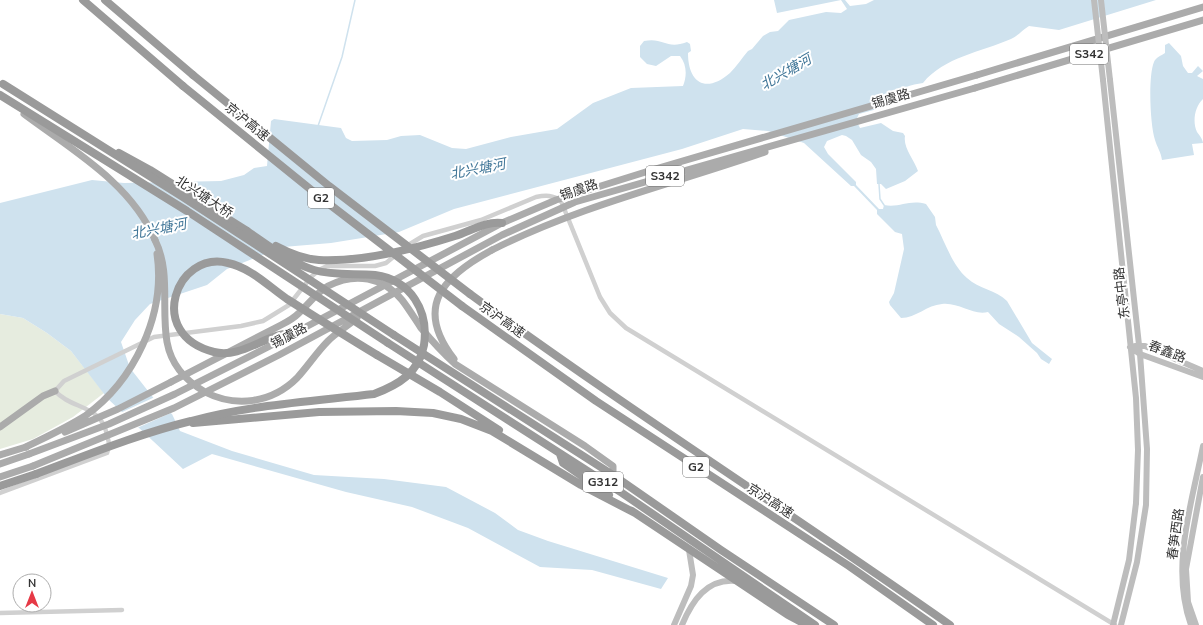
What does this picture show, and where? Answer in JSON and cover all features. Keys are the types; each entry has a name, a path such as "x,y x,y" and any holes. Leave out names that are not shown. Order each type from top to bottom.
{"highway":[{"name":"京沪高速","path":"83,0 183,86 320,197 462,306 596,401 848,566 933,625"},
{"name":"京沪高速","path":"105,0 193,75 329,186 470,294 551,353 950,625"},
{"path":"1,83 150,170 247,230 281,249 300,257 319,260 337,260 382,254 418,247 456,236 492,222 502,223"},
{"name":"北兴塘大桥","path":"1,83 183,197 394,335 613,475"},
{"name":"北兴塘大桥","path":"0,95 187,211 560,454"},
{"path":"0,486 146,433 233,413 374,394 394,387 407,377 416,365 423,348 425,333 419,303 412,294 391,279 376,275 317,271 296,264 247,230"},
{"path":"295,333 284,333 236,352 215,353 201,348 188,340 180,330 175,319 175,293 182,280 191,272 214,262 233,264 248,270 286,298 377,355 440,392 521,444 546,463"},
{"path":"180,424 319,412 396,411 433,413 461,419 492,431 581,485 635,513"},
{"path":"560,454 563,463 635,513 788,615 807,625"},
{"name":"G312","path":"560,454 622,493 816,625"},
{"name":"G312","path":"613,475 721,550 834,625"}],"main road":[{"name":"东亭中路","path":"1094,0 1136,398 1138,450 1136,503 1129,560 1114,625"},
{"name":"东亭中路","path":"1101,0 1140,354 1147,449 1146,505 1137,562 1121,625"},
{"name":"锡虞路","path":"0,464 109,424 175,394 295,333 502,223 556,200 1203,7"},
{"name":"锡虞路","path":"0,477 33,466 174,408 371,306 502,235 575,202 975,88 1203,20"},
{"path":"0,95 123,191 139,210 159,249 164,274 165,326 171,356 178,369 198,388 225,400 241,402 271,396 286,387 328,341 371,306"},
{"path":"461,366 446,348 438,332 437,301 440,292 454,274 465,265 492,250 551,222 593,207 700,174 814,134"},
{"path":"26,447 70,425 85,415 111,393 123,379 145,340 152,317 158,273 155,240"},
{"path":"0,455 26,447 90,422 281,326 298,315 326,287 339,281 353,278 367,278 380,282 391,289 403,300 438,348 461,366 585,446 613,466 613,475"},
{"name":"春鑫路","path":"1130,347 1139,345 1203,371"},
{"name":"春鑫路","path":"1130,347 1140,354 1203,378"},
{"path":"0,427 43,396 55,391"},
{"name":"春笋西路","path":"1190,625 1186,613 1182,586 1183,558 1203,446"},
{"name":"春笋西路","path":"1196,625 1188,602 1186,569 1203,477"},
{"path":"674,625 691,586 693,575 689,550"},
{"path":"682,625 697,597 706,588 716,582 728,580 739,582"}],"street":[{"path":"0,493 107,453 110,447 106,431 98,415 62,399 55,391 64,381 154,337 241,326 263,321 280,312 289,305 311,277 319,270 327,266 375,266 386,263 411,242 423,236 481,220 536,197 545,195 554,196 561,201 600,297 610,313 626,328 1114,625"},
{"path":"0,613 122,610"}],"shaded area":[{"path":"0,314 23,318 47,333 71,351 104,393 73,417 33,439 0,449"}],"water":[{"path":"774,0 841,0 777,13"},
{"name":"北兴塘河","path":"841,0 845,0 850,6 866,4 874,0 1156,0 1059,30 1029,26 1011,39 952,61 941,67 923,83 902,89 897,92 888,106 859,114 856,120 860,128 881,123 893,131 903,133 905,136 907,149 918,171 905,181 886,189 881,184 877,184 876,169 871,162 861,155 852,140 846,136 842,135 827,141 824,147 828,154 856,182 856,185 879,209 883,209 884,205 890,206 915,202 926,204 935,217 936,225 957,267 972,282 998,294 1007,301 1032,343 1052,359 1049,364 1041,359 1037,353 1019,337 999,324 988,312 982,313 954,305 942,304 931,307 912,316 901,318 889,302 894,293 904,249 902,234 895,232 877,214 877,210 854,186 851,186 804,143 768,131 743,129 682,149 454,209 399,232 331,243 283,247 227,269 207,285 150,304 135,320 121,342 130,368 159,405 172,414 180,431 232,451 314,475 384,479 446,487 495,513 518,530 548,541 668,578 661,589 592,570 540,567 468,528 412,507 346,492 212,454 183,469 108,399 71,351 47,333 23,318 0,314 0,203 92,180 124,183 221,181 244,175 254,168 267,166 271,121 274,119 341,128 346,138 352,141 387,140 401,136 420,135 452,148 466,149 511,137 557,129 593,103 631,88 683,86 686,71 680,56 671,56 656,66 647,64 640,57 640,46 644,41 651,40 674,45 687,42 690,44 691,51 688,53 691,72 700,82 706,84 713,83 730,73 748,51 752,49 763,36 770,32 778,31 789,20 826,12 841,13 847,9"},
{"path":"1169,43 1181,56 1183,66 1188,73 1192,73 1198,66 1203,71 1197,76 1203,79 1203,99 1196,110 1195,128 1203,143 1192,144 1194,155 1162,160 1153,133 1150,101 1151,78 1155,60 1165,53 1165,45"}],"pier":[{"path":"155,397 160,404 173,412 137,428 120,413"}],"waterway":[{"path":"318,126 342,57 355,0"},
{"path":"879,184 880,199 884,205"}]}
